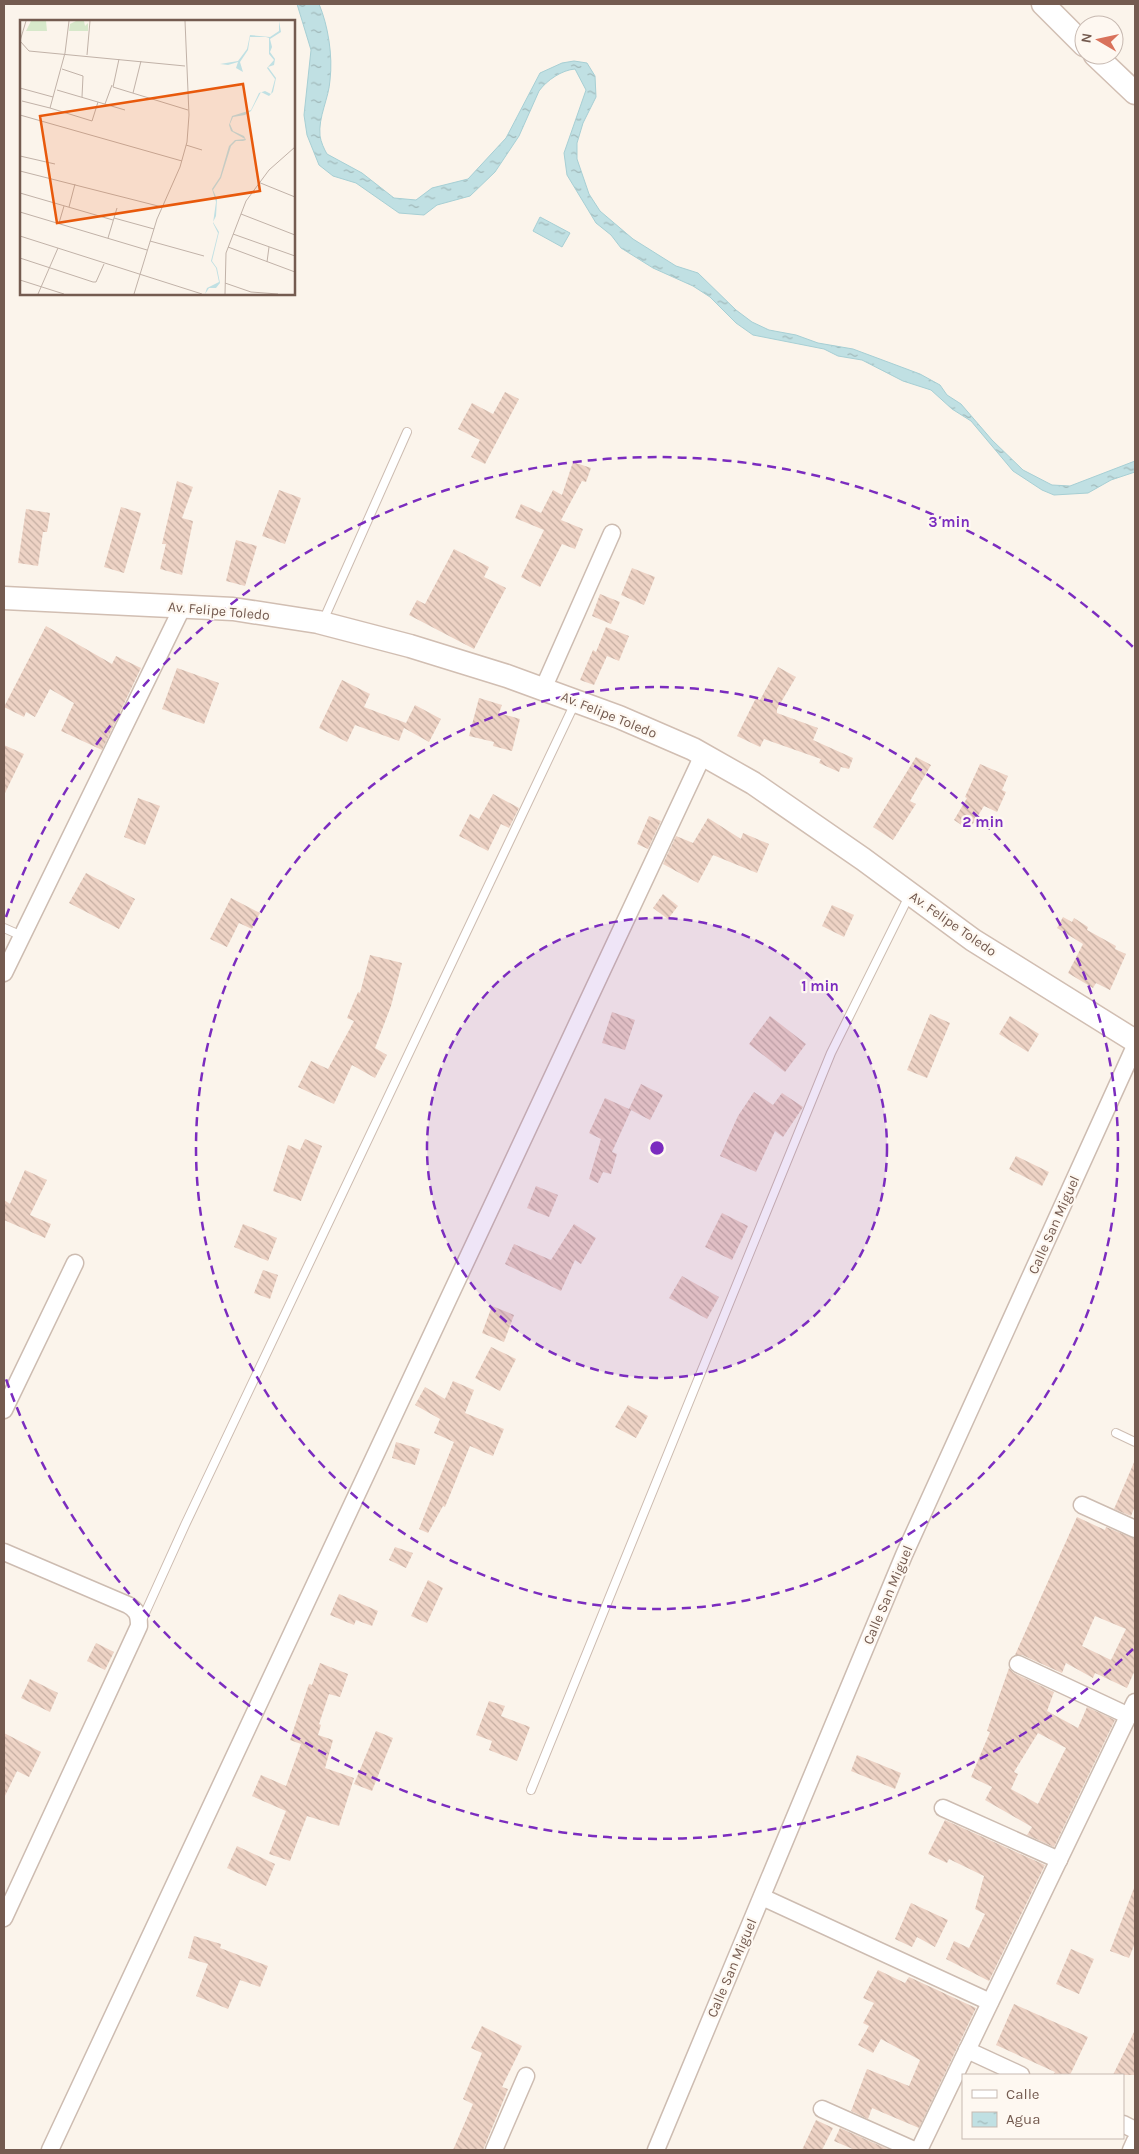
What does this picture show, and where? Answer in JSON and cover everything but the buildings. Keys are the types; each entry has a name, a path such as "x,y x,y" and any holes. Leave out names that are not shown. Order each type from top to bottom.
{"main road":[{"path":"1044,4 1074,35"},
{"path":"1105,65 1135,93"},
{"name":"Av. Felipe Toledo","path":"4,598 233,609 322,623 410,646 507,676 620,717 703,755 753,782 973,940 1135,1040"}],"street":[{"path":"543,689 612,533"},
{"path":"4,973 183,606"},
{"path":"50,2150 703,755"},
{"name":"Calle San Miguel","path":"656,2150 904,1555 1135,1046"},
{"path":"4,1410 75,1263"},
{"path":"1082,1505 1135,1529"},
{"path":"4,1552 135,1609 139,1617 139,1626 4,1918"},
{"path":"919,2150 1132,1709 1018,1664"},
{"path":"943,1808 1059,1860"},
{"path":"762,1897 990,2002"},
{"path":"967,2050 1019,2074"},
{"path":"494,2150 526,2076"},
{"path":"822,2109 914,2150"},
{"path":"1131,2150 1135,2140"}],"lane":[{"path":"322,623 407,432"},
{"path":"139,1626 193,1507 576,701"},
{"path":"531,1790 831,1053 910,894"},
{"path":"4,928 22,936"},
{"path":"1116,1434 1135,1442"}],"water":[{"path":"297,4 319,4 327,31 331,71 322,115 320,138 327,154 362,173 394,198 416,200 432,188 468,179 506,138 540,73 562,63 574,61 587,63 595,76 596,97 583,123 577,143 577,159 589,194 600,211 633,239 676,266 698,273 736,310 752,322 769,330 796,335 818,343 853,349 920,374 940,385 947,395 961,404 992,440 1023,470 1052,485 1070,486 1135,461 1135,472 1111,480 1088,493 1054,495 1042,490 1013,471 971,421 952,409 931,390 903,381 862,360 838,356 824,349 753,335 736,323 710,297 693,286 653,268 621,248 611,235 596,223 567,175 564,153 586,90 575,69 550,79 542,87 519,136 495,172 470,196 437,205 424,215 399,213 356,183 333,176 319,165 307,135 304,115 311,50"},
{"path":"540,217 570,233 562,247 533,231"}]}
